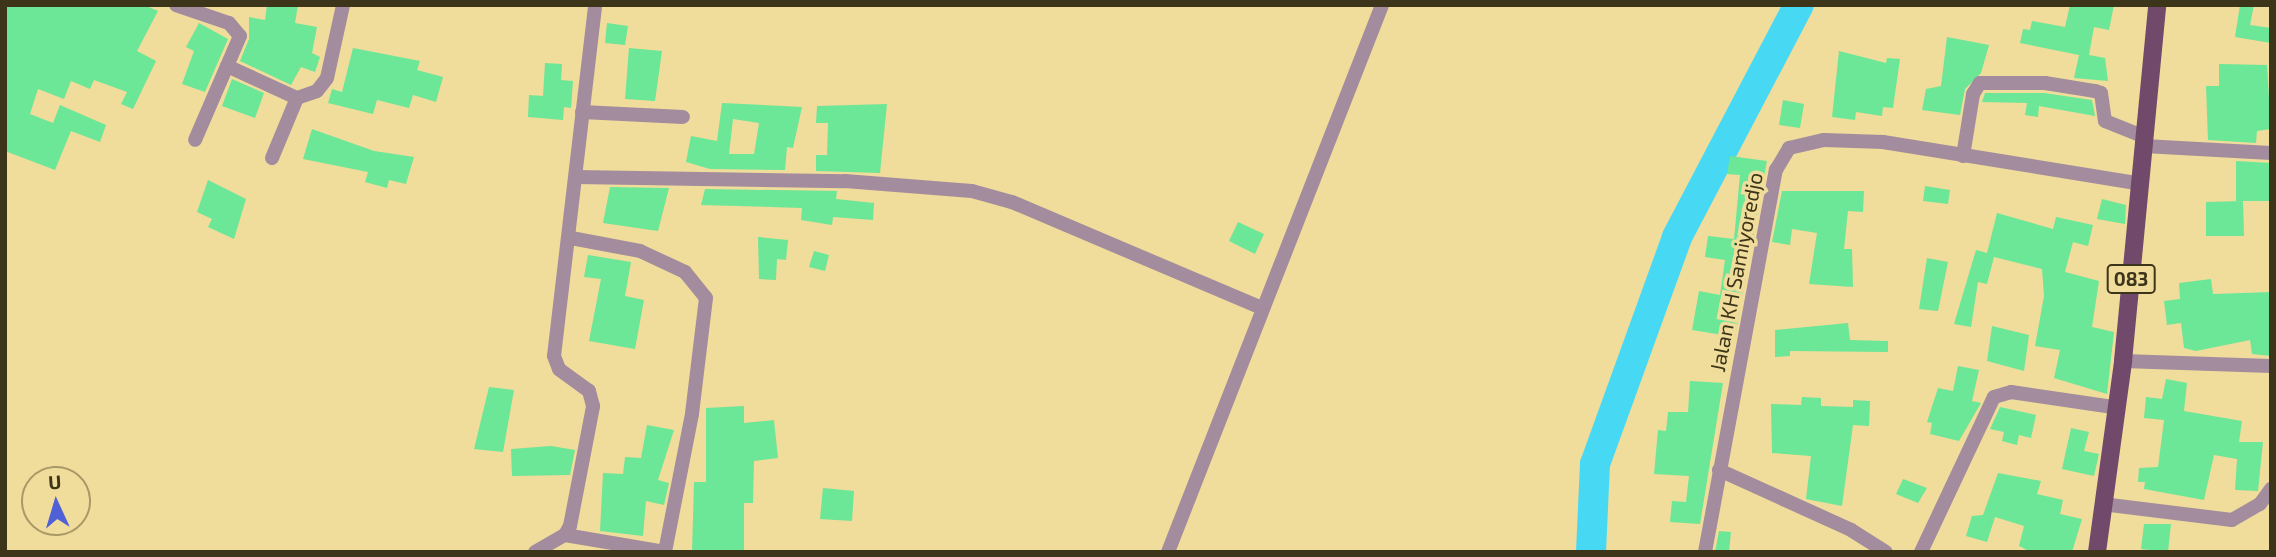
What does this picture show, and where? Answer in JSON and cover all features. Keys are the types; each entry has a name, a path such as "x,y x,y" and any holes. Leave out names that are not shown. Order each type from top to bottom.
{"main road":[{"name":"083","path":"2097,552 2113,407 2123,361 2157,5"}],"street":[{"path":"176,5 238,30 240,42 195,140"},
{"path":"227,66 297,98 317,91 327,78 343,5"},
{"path":"565,535 585,464 593,406 589,391 559,369 554,356 571,238 595,5"},
{"path":"1168,552 1382,5"},
{"path":"1963,156 1973,94 1980,83 2045,83 2095,91 2101,93 2105,121 2145,142 2271,153"},
{"path":"272,158 297,98"},
{"path":"582,112 683,117"},
{"name":"Jalan KH Samiyoredjo","path":"1705,552 1718,470 1780,157 1802,142 1883,142 2141,184"},
{"path":"576,177 845,181 972,191 1012,202 1262,307"},
{"path":"535,552 565,535 665,552 692,414 706,298 685,272 651,256 571,238"},
{"path":"2123,361 2271,366"},
{"path":"1921,552 1994,397 2011,392 2113,407"},
{"path":"1718,470 1851,530 1886,552"},
{"path":"2102,505 2232,520 2260,504 2271,489"}],"building":[{"path":"5,5 144,5 158,11 137,51 156,61 133,109 121,104 127,92 94,80 90,89 71,81 64,99 38,89 30,114 53,123 60,105 106,125 100,142 71,131 55,170 5,151"},
{"path":"267,5 298,5 295,23 317,27 312,53 320,57 315,72 301,67 291,85 240,61 249,39 249,17 265,20"},
{"path":"2070,5 2114,5 2109,30 2094,27 2089,55 2105,58 2108,81 2074,78 2079,55 2020,43 2023,29 2030,30 2032,21 2065,27"},
{"path":"2240,5 2254,5 2250,25 2271,28 2271,43 2235,37"},
{"path":"199,23 228,39 205,92 182,84 194,51 186,47"},
{"path":"607,23 628,26 625,45 605,43"},
{"path":"1947,37 1989,45 1981,73 1965,89 1960,115 1922,110 1926,89 1941,86"},
{"path":"353,48 420,61 417,70 443,77 436,102 413,95 409,108 377,100 373,114 328,103 332,89 342,92"},
{"path":"629,48 662,51 655,101 625,99"},
{"path":"1839,51 1886,63 1887,58 1900,59 1893,108 1883,107 1882,116 1856,112 1855,120 1832,117"},
{"path":"545,63 562,64 561,80 573,81 571,108 564,107 563,120 528,117 529,95 543,96"},
{"path":"2219,64 2267,65 2271,129 2257,131 2256,143 2208,140 2206,86 2219,86"},
{"path":"232,79 264,93 255,118 222,106"},
{"path":"1985,93 2044,93 2092,100 2095,116 2039,106 2038,117 2025,115 2027,103 1982,102"},
{"path":"1783,100 1804,104 1800,128 1779,125"},
{"path":"722,103 802,107 793,148 787,147 785,170 710,169 686,162 691,136 717,141","holes":["733,119 759,123 754,154 729,154"]},
{"path":"887,104 880,173 816,171 816,155 827,155 828,123 816,123 817,106"},
{"path":"312,129 374,151 414,157 406,184 389,180 387,188 365,182 368,172 303,159"},
{"path":"1730,156 1767,161 1735,337 1692,330 1699,291 1720,295 1725,260 1705,257 1708,236 1734,239 1740,175 1727,174"},
{"path":"2236,161 2271,163 2271,201 2236,201"},
{"path":"208,180 246,199 234,239 208,227 212,219 197,212"},
{"path":"1925,186 1950,190 1948,204 1923,201"},
{"path":"610,187 669,188 658,231 603,223"},
{"path":"705,189 837,191 836,199 874,203 873,220 833,217 832,225 801,220 802,208 701,205"},
{"path":"1782,191 1864,191 1863,212 1848,211 1844,249 1852,249 1853,287 1809,284 1817,233 1792,229 1790,245 1772,242"},
{"path":"2102,199 2126,205 2125,224 2097,219"},
{"path":"2243,201 2244,236 2206,236 2206,202"},
{"path":"1997,213 2053,229 2056,217 2093,225 2088,246 2073,242 2065,272 2099,281 2092,327 2114,332 2107,394 2054,378 2060,350 2035,346 2044,296 2042,269 1994,257 1987,284 1978,282 1971,327 1954,324 1976,250 1987,253"},
{"path":"1238,222 1264,234 1255,254 1229,241"},
{"path":"758,237 788,240 786,260 777,259 776,280 759,279"},
{"path":"814,251 829,255 825,271 809,267"},
{"path":"588,255 631,262 625,296 644,300 635,349 589,341 601,279 584,277"},
{"path":"1927,258 1948,262 1938,311 1919,309"},
{"path":"2211,279 2213,294 2271,292 2271,356 2252,354 2250,340 2196,351 2184,348 2181,323 2167,325 2164,301 2180,299 2179,283"},
{"path":"1848,323 1850,340 1888,341 1888,352 1790,351 1790,356 1775,357 1775,330"},
{"path":"1992,326 2029,335 2024,371 1987,361"},
{"path":"1958,366 1979,370 1972,401 1981,403 1959,441 1930,434 1932,423 1927,422 1938,388 1953,391"},
{"path":"2166,379 2187,383 2184,411 2242,421 2239,442 2263,442 2258,491 2235,490 2237,459 2214,455 2204,500 2144,489 2145,482 2138,482 2139,468 2158,467 2164,420 2144,418 2146,397 2162,399"},
{"path":"1690,381 1723,383 1700,524 1670,522 1672,501 1686,502 1689,476 1654,474 1658,430 1666,431 1668,412 1688,412"},
{"path":"489,387 514,390 503,452 474,449"},
{"path":"1802,397 1821,398 1821,406 1853,407 1853,400 1870,401 1869,426 1853,425 1842,506 1806,499 1811,456 1772,453 1771,404 1801,405"},
{"path":"744,406 744,423 774,420 778,458 754,461 753,503 744,503 744,552 692,552 694,482 706,482 706,408"},
{"path":"2000,407 2036,415 2031,438 2019,435 2017,445 2002,441 2004,432 1990,429"},
{"path":"647,425 674,430 658,480 669,483 664,505 646,501 643,536 600,531 603,473 623,474 625,457 641,458"},
{"path":"2071,428 2089,432 2084,451 2099,454 2094,476 2062,469"},
{"path":"551,446 575,450 570,475 512,476 511,449"},
{"path":"1998,473 2041,481 2037,494 2063,500 2060,514 2082,519 2072,552 2031,552 2019,546 2024,526 1995,517 1987,542 1966,536 1972,516 1983,515"},
{"path":"1903,479 1927,488 1918,503 1896,494"},
{"path":"823,488 854,491 852,521 820,519"},
{"path":"2144,524 2171,524 2168,552 2141,549"},
{"path":"1719,531 1731,532 1729,552 1715,552"}],"waterway":[{"path":"1591,552 1595,464 1677,237 1799,5"}]}
